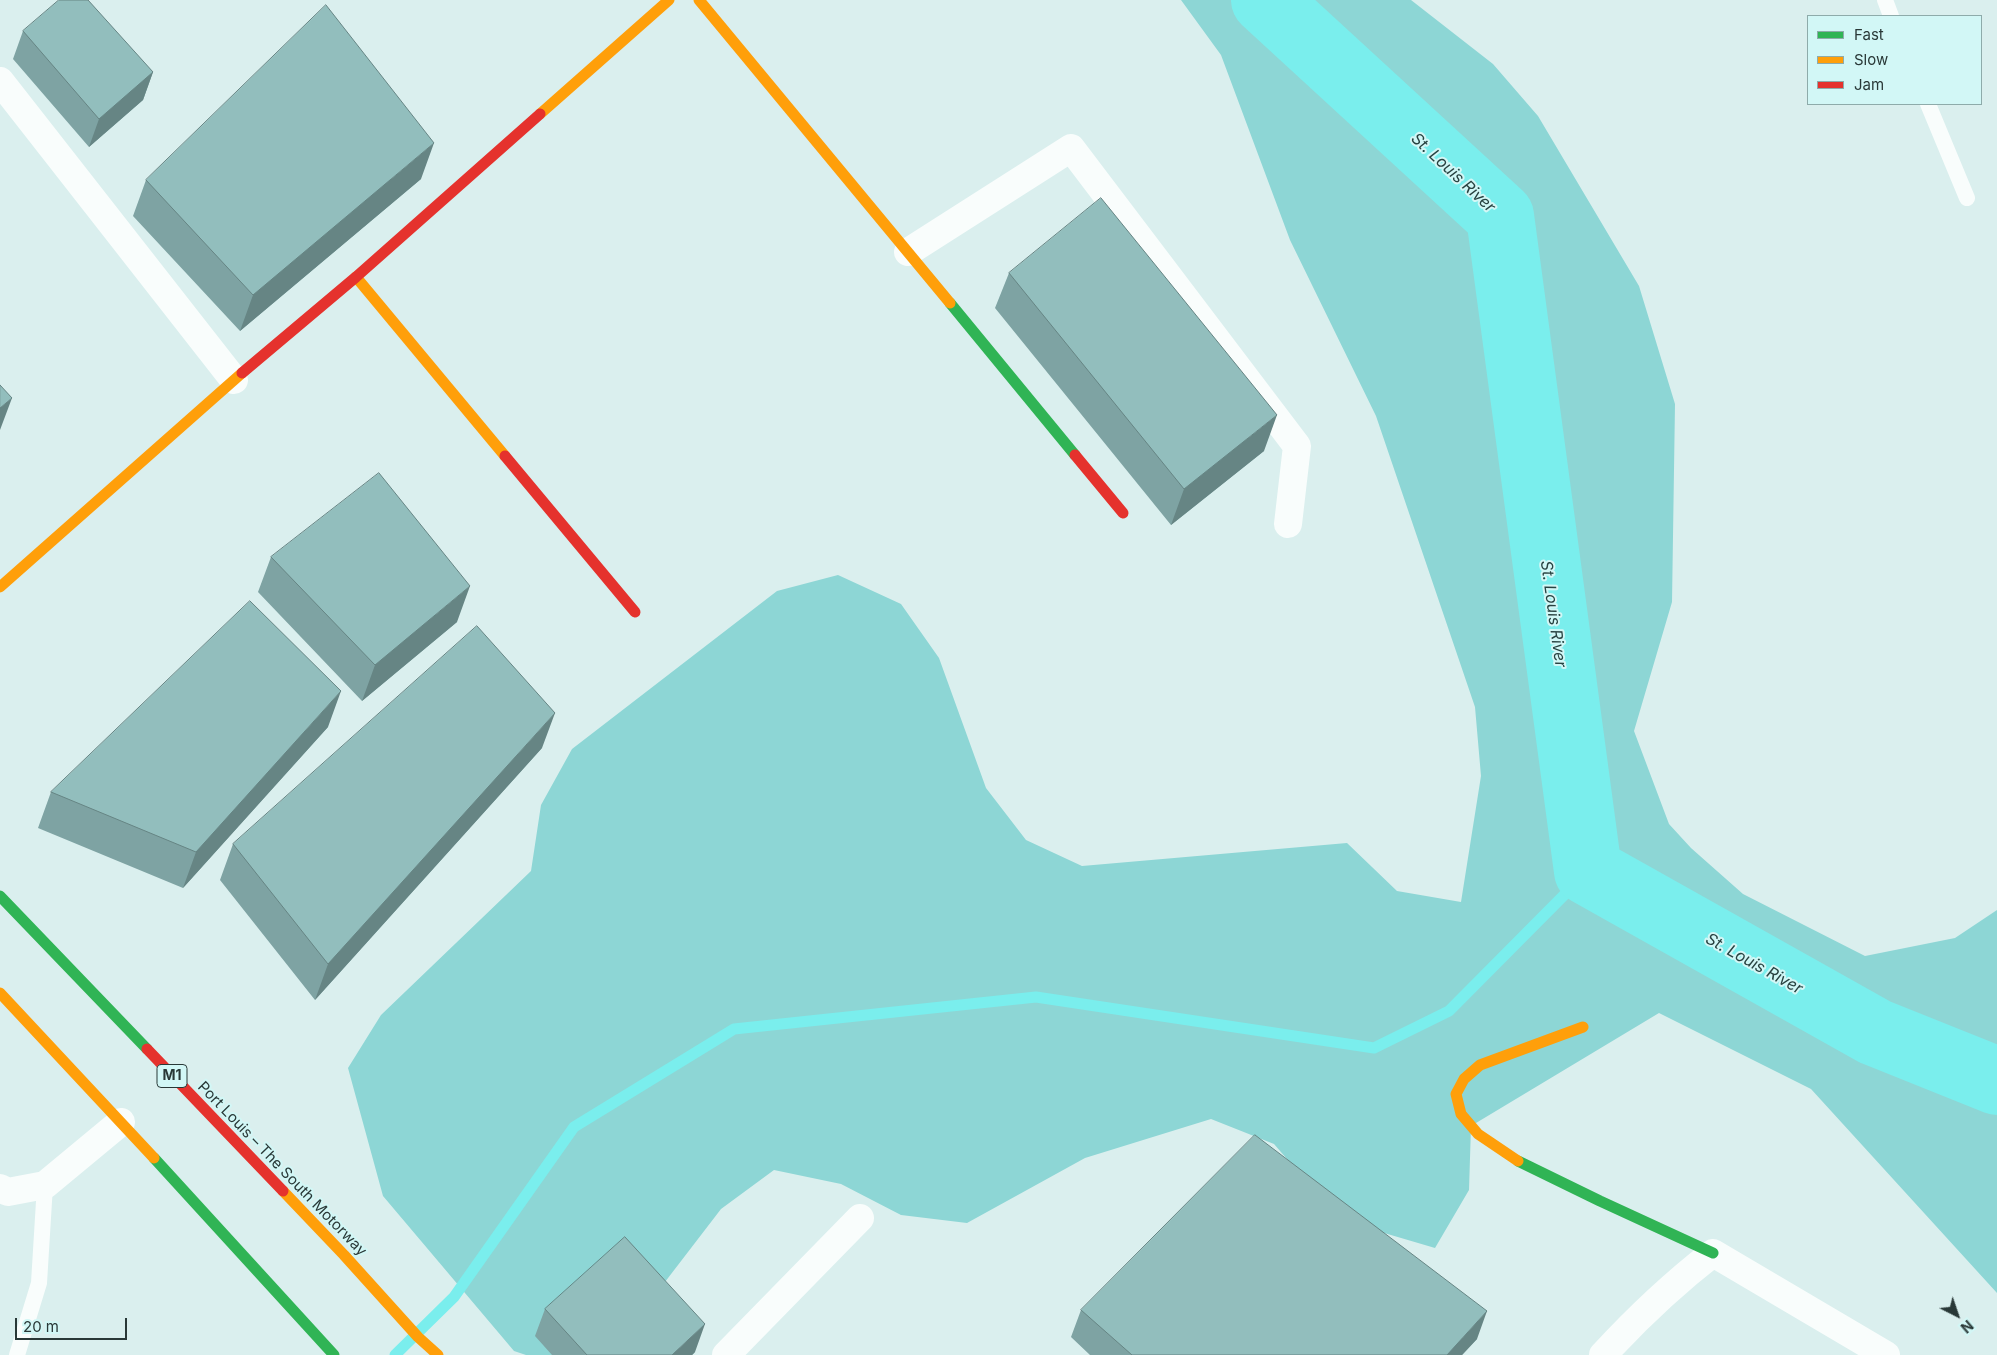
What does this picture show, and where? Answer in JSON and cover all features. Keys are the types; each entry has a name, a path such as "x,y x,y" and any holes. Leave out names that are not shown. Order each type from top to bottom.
{"main road":[{"path":"0,587 234,380 356,278 668,0"},
{"path":"699,0 1124,513"},
{"path":"356,278 635,612"},
{"name":"Port Louis – The South Motorway","path":"0,896 344,1255 418,1337 438,1355"},
{"path":"0,993 334,1355"},
{"path":"1583,1027 1480,1065 1464,1079 1456,1094 1461,1114 1478,1134 1513,1158 1600,1201 1713,1253"}],"street":[{"path":"0,81 234,380"},
{"path":"908,252 1071,148 1297,446 1288,524"},
{"path":"0,1188 8,1192 45,1184 121,1122"},
{"path":"726,1355 860,1218"},
{"path":"1603,1355 1638,1317 1680,1279 1713,1253 1886,1355"}],"lane":[{"path":"1884,0 1891,15"},
{"path":"1928,105 1967,198"},
{"path":"17,1355 39,1283 45,1184"}],"shaded area":[{"path":"1181,0 1411,0 1493,64 1538,116 1639,286 1675,404 1672,602 1634,731 1669,824 1691,848 1743,894 1865,956 1955,938 1997,910 1997,1293 1811,1089 1659,1013 1471,1126 1469,1190 1435,1248 1374,1230 1319,1196 1274,1144 1211,1119 1085,1158 967,1223 901,1215 841,1184 774,1170 721,1209 635,1321 596,1355 526,1355 514,1351 383,1196 348,1068 381,1015 531,871 541,805 572,749 777,591 838,575 901,604 939,658 986,788 1026,840 1082,866 1347,843 1397,891 1461,902 1481,776 1475,707 1376,416 1290,240 1221,55"}],"building":[{"path":"59,0 88,0 153,72 99,119 23,31"},
{"path":"326,5 434,143 253,295 146,180"},
{"path":"1101,198 1277,415 1184,489 1009,273"},
{"path":"0,385 12,398 0,408"},
{"path":"379,473 470,586 375,665 271,557"},
{"path":"250,601 341,691 196,852 51,792"},
{"path":"477,626 555,713 328,964 233,844"},
{"path":"1255,1135 1487,1311 1447,1355 1132,1355 1081,1310"},
{"path":"625,1237 705,1324 672,1355 587,1355 545,1309"}],"waterway":[{"name":"St. Louis River","path":"1265,0 1500,216 1588,871 1875,1032 1997,1081"},
{"path":"395,1355 454,1297 574,1127 734,1029 1036,997 1374,1048 1449,1011 1588,871"}],"traffic: fast":[{"path":"950,303 1075,455"},
{"path":"0,896 147,1049"},
{"path":"154,1158 334,1355"},
{"path":"1518,1161 1713,1253"}],"traffic: slow":[{"path":"540,114 669,0"},
{"path":"699,0 950,303"},
{"path":"356,277 505,456"},
{"path":"0,587 242,373"},
{"path":"0,993 154,1158"},
{"path":"1518,1161 1478,1134 1461,1114 1456,1094 1464,1079 1480,1065 1583,1027"},
{"path":"283,1191 418,1337 438,1355"}],"traffic: jam":[{"path":"242,373 356,277 540,114"},
{"path":"1075,455 1123,513"},
{"path":"505,456 635,612"},
{"path":"147,1049 283,1191"}]}
